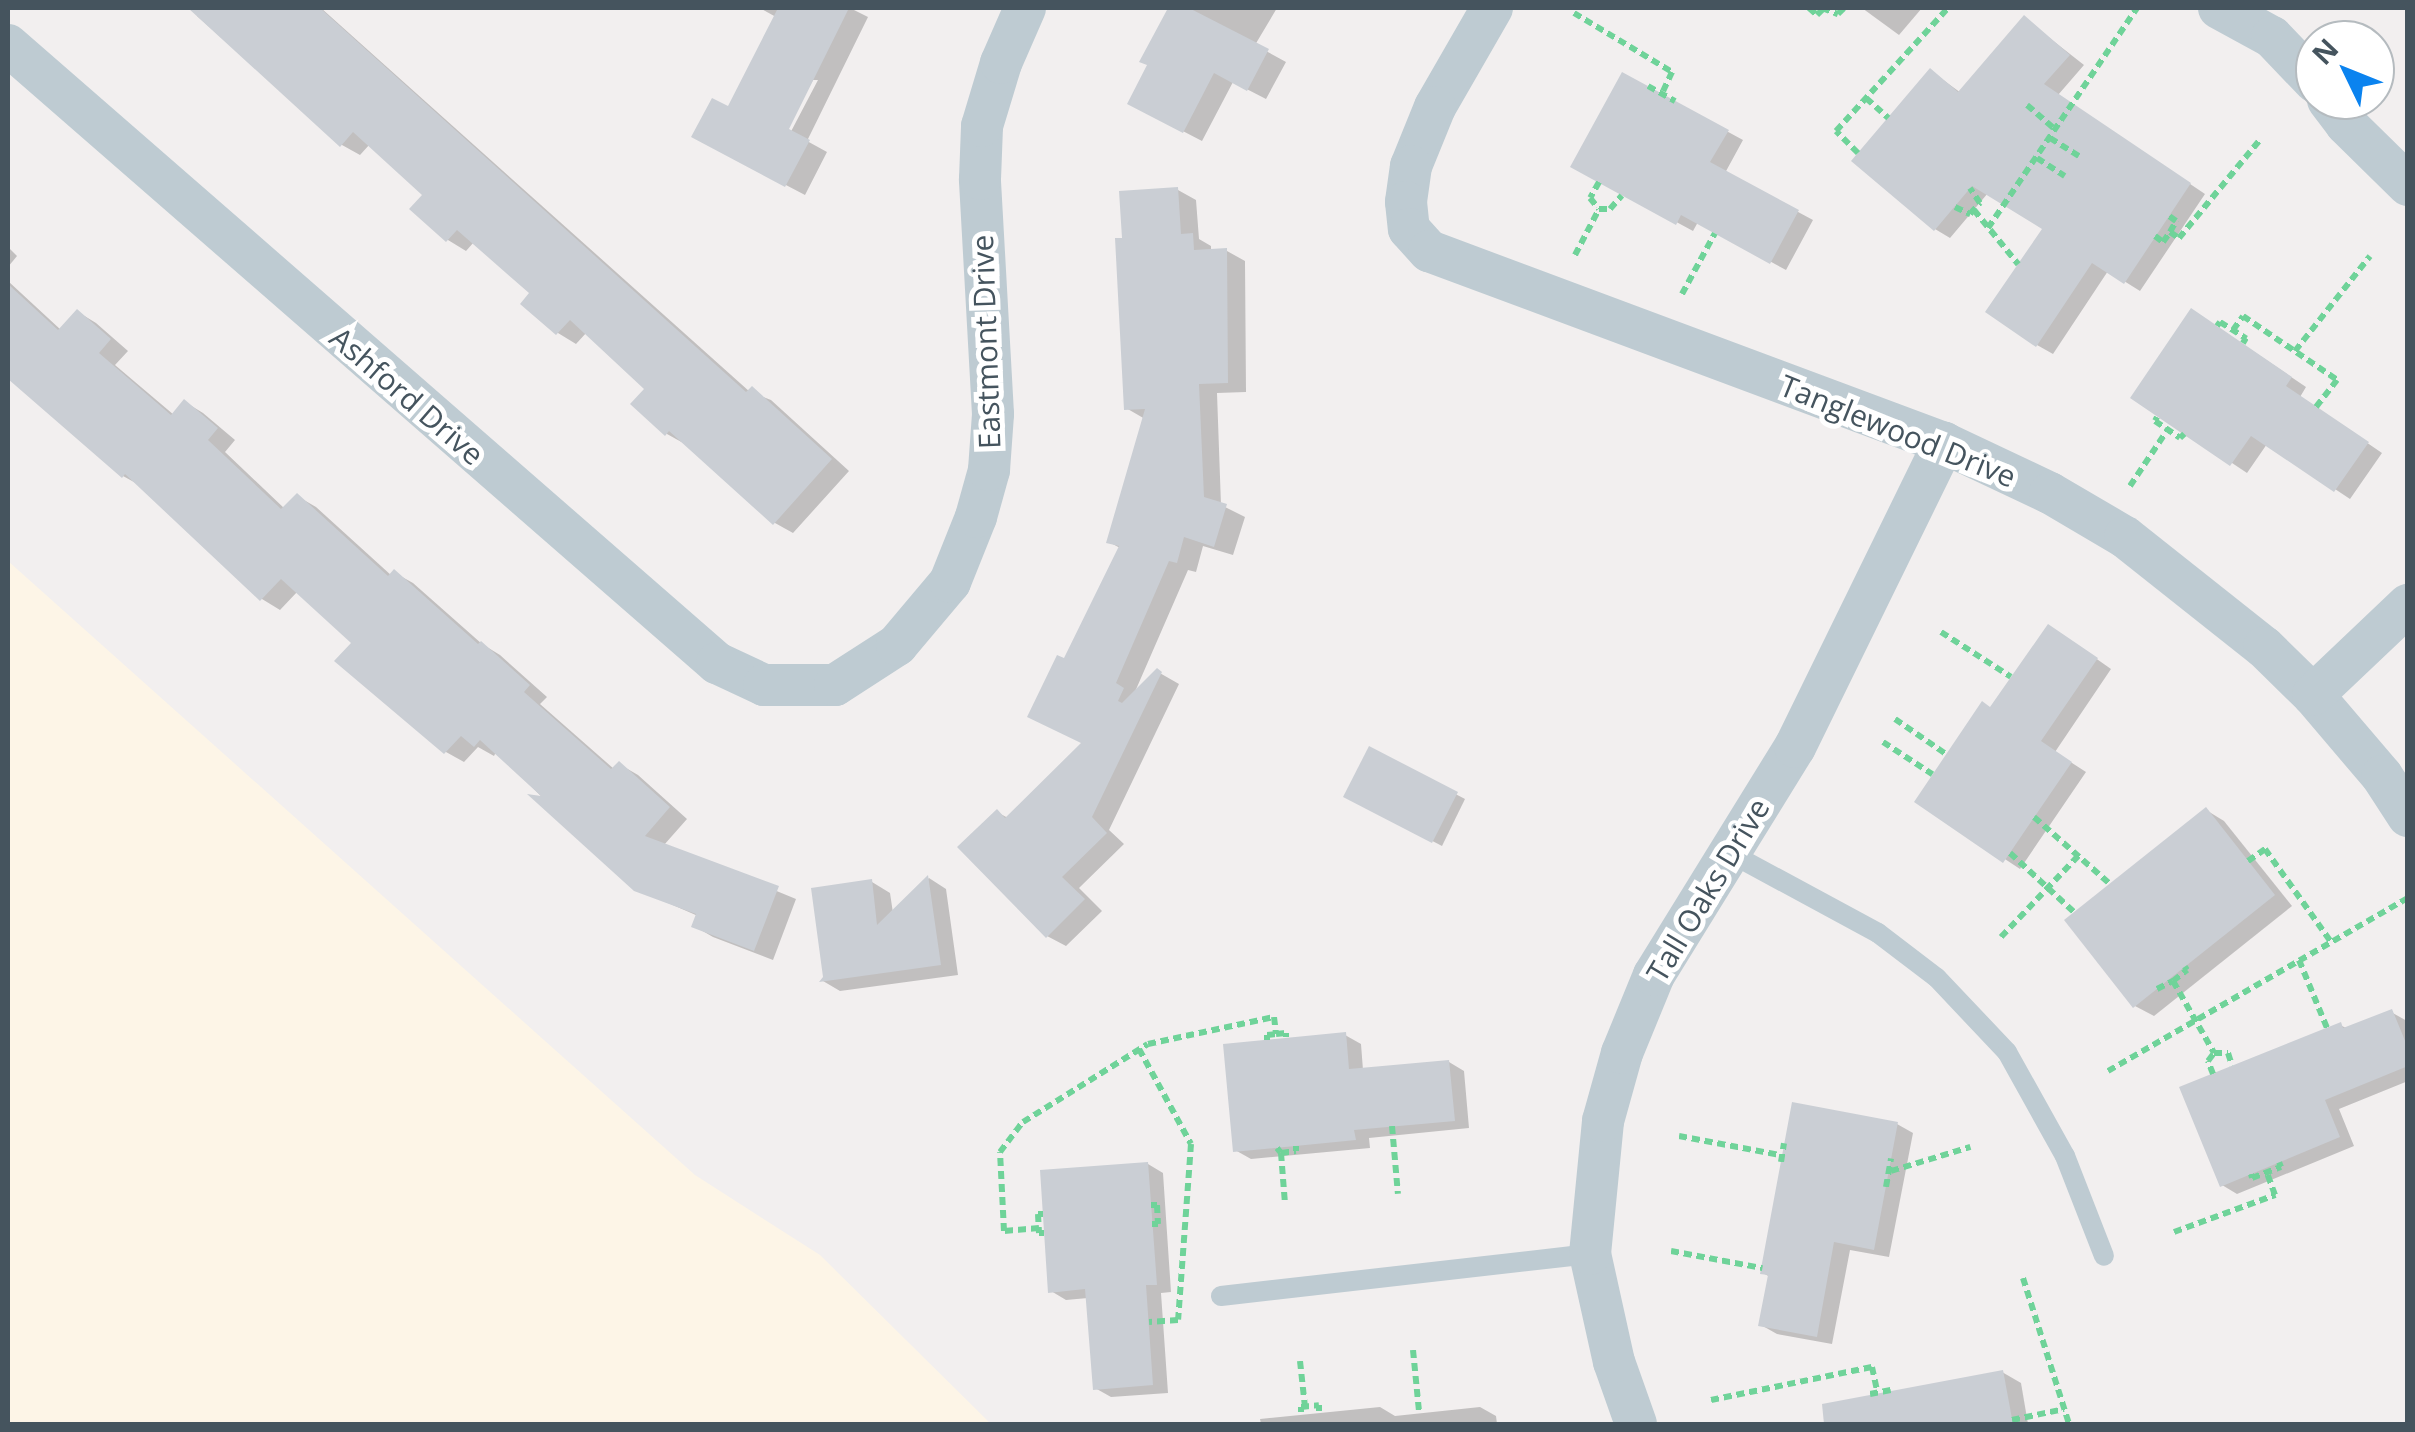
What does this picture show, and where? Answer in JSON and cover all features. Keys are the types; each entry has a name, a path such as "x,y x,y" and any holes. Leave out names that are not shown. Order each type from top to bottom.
{"street":[{"name":"Eastmont Drive","path":"835,686 897,645 950,582 976,517 988,470 992,414 980,179 982,126 1001,63 1025,8"},
{"name":"Tanglewood Drive","path":"1492,8 1435,107 1411,166 1406,202 1409,230 1429,251 1944,443 2050,494 2125,537 2264,647 2313,695 2382,776 2408,816"},
{"path":"2219,8 2272,36 2295,61"},
{"name":"Ashford Drive","path":"8,45 671,628 717,663 764,685 835,686"},
{"path":"2343,120 2408,185"},
{"name":"Tall Oaks Drive","path":"1636,1424 1614,1362 1590,1254 1603,1121 1622,1053 1654,975 1795,747 1944,443"},
{"path":"2313,695 2408,605"}],"lane":[{"path":"1730,853 1878,932 1937,978 1995,1040 2064,1156 2104,1256"},
{"path":"1220,1296 1590,1254"}],"path":[{"path":"1809,8 1817,15 1822,8 1838,14 1844,8"},
{"path":"1858,153 1836,131 1948,8"},
{"path":"1988,228 2138,8"},
{"path":"1574,13 1672,72 1663,90"},
{"path":"1648,86 1663,90 1675,100"},
{"path":"1866,98 1888,118"},
{"path":"2027,105 2055,129"},
{"path":"2050,138 2079,156"},
{"path":"2170,232 2180,238 2259,141"},
{"path":"2037,158 2065,176"},
{"path":"1598,209 1590,198 1599,182"},
{"path":"1955,206 1964,214 1974,210 1980,197 1970,188"},
{"path":"1598,209 1610,209 1622,194"},
{"path":"1572,261 1598,209"},
{"path":"1974,210 2018,264"},
{"path":"2155,236 2163,242 2176,221 2169,216"},
{"path":"1678,303 1714,234"},
{"path":"2295,352 2370,256"},
{"path":"2233,330 2243,316 2337,380 2316,407"},
{"path":"2218,326 2220,322 2246,338 2243,344"},
{"path":"2157,417 2155,421 2180,438 2184,434"},
{"path":"2120,500 2168,429"},
{"path":"1941,632 2011,676"},
{"path":"1895,719 1946,754"},
{"path":"1883,742 1932,774"},
{"path":"2034,817 2110,884"},
{"path":"2248,861 2265,850 2331,942"},
{"path":"2010,853 2074,912"},
{"path":"2001,936 2079,855"},
{"path":"2108,1071 2408,898"},
{"path":"2299,960 2327,1028"},
{"path":"2157,989 2187,970 2184,967"},
{"path":"2173,981 2214,1053"},
{"path":"1043,1214 1038,1214 1042,1231 1004,1231 1000,1152 1024,1122 1148,1044 1274,1018 1276,1034"},
{"path":"1267,1040 1267,1035 1276,1034 1286,1033 1286,1038"},
{"path":"1139,1050 1191,1144 1178,1320 1149,1322"},
{"path":"2214,1053 2228,1053 2232,1065"},
{"path":"2213,1074 2208,1061 2214,1053"},
{"path":"1392,1126 1398,1194"},
{"path":"1679,1136 1780,1158 1784,1143"},
{"path":"1285,1204 1279,1151 1296,1151 1296,1146"},
{"path":"1891,1171 1970,1147"},
{"path":"1886,1186 1891,1158"},
{"path":"2251,1174 2252,1178 2281,1167 2279,1162"},
{"path":"2174,1232 2275,1195 2267,1172"},
{"path":"1151,1205 1157,1205 1158,1224 1152,1224"},
{"path":"1671,1252 1762,1268"},
{"path":"2023,1278 2069,1424"},
{"path":"1412,1350 1419,1411"},
{"path":"1300,1361 1303,1410 1320,1405 1320,1410"},
{"path":"1711,1400 1872,1366 1873,1392 1891,1390"},
{"path":"2012,1420 2064,1410"}],"shaded area":[{"path":"8,561 695,1175 820,1255 991,1424 8,1424"}],"building":[{"path":"188,8 320,8 746,392 752,386 832,459 773,525 669,431 665,436 630,404 644,389 570,320 556,335 520,304 529,293 457,230 446,242 409,209 422,195 353,132 340,147"},
{"path":"778,8 849,8 789,129 810,140 785,187 691,137 712,98 728,106"},
{"path":"1168,8 1189,8 1269,49 1247,91 1214,73 1183,133 1127,104 1147,65 1139,62"},
{"path":"2024,15 2070,55 2044,84 2191,183 2124,284 2092,263 2036,347 1985,312 2042,229 1972,186 1934,231 1851,161 1930,68 1958,92"},
{"path":"1622,72 1729,130 1710,162 1799,210 1770,264 1681,215 1676,225 1570,167"},
{"path":"1178,187 1181,234 1193,233 1194,250 1227,248 1228,383 1199,384 1204,497 1227,504 1214,547 1184,537 1177,563 1169,561 1116,683 1124,688 1118,701 1122,703 1157,668 1162,672 1092,817 1107,833 1062,877 1085,899 1046,938 957,847 997,809 1005,818 1081,743 1027,717 1057,655 1064,658 1119,546 1106,543 1145,409 1124,410 1115,238 1122,238 1119,191"},
{"path":"8,284 58,330 77,309 111,339 99,353 171,415 184,399 218,428 208,440 281,509 297,493 388,576 394,569 478,644 481,641 530,685 524,692 611,769 619,761 670,807 645,836 779,886 754,951 691,927 696,914 634,891 527,794 541,796 480,740 474,747 461,736 444,754 334,661 351,643 281,579 260,601 125,474 122,478 8,379"},
{"path":"2191,308 2292,377 2286,386 2369,442 2334,492 2251,436 2230,466 2130,398"},
{"path":"2048,624 2098,658 2041,741 2072,762 2003,863 1914,802 1982,701 1990,707"},
{"path":"1369,746 1458,792 1432,843 1343,797"},
{"path":"2206,807 2275,895 2133,1008 2064,920"},
{"path":"928,875 941,965 819,982 823,977 811,888 872,879 877,925"},
{"path":"2392,1009 2408,1048 2408,1066 2325,1100 2340,1137 2220,1187 2179,1087 2341,1022 2343,1028"},
{"path":"1346,1032 1349,1069 1449,1060 1455,1121 1354,1130 1356,1140 1233,1152 1223,1044"},
{"path":"1792,1102 1898,1122 1874,1250 1834,1242 1817,1337 1758,1326 1768,1275 1760,1274"},
{"path":"1148,1162 1157,1285 1146,1285 1153,1385 1093,1390 1085,1289 1048,1293 1040,1170"},
{"path":"2003,1370 2013,1424 1824,1424 1822,1404"}]}
